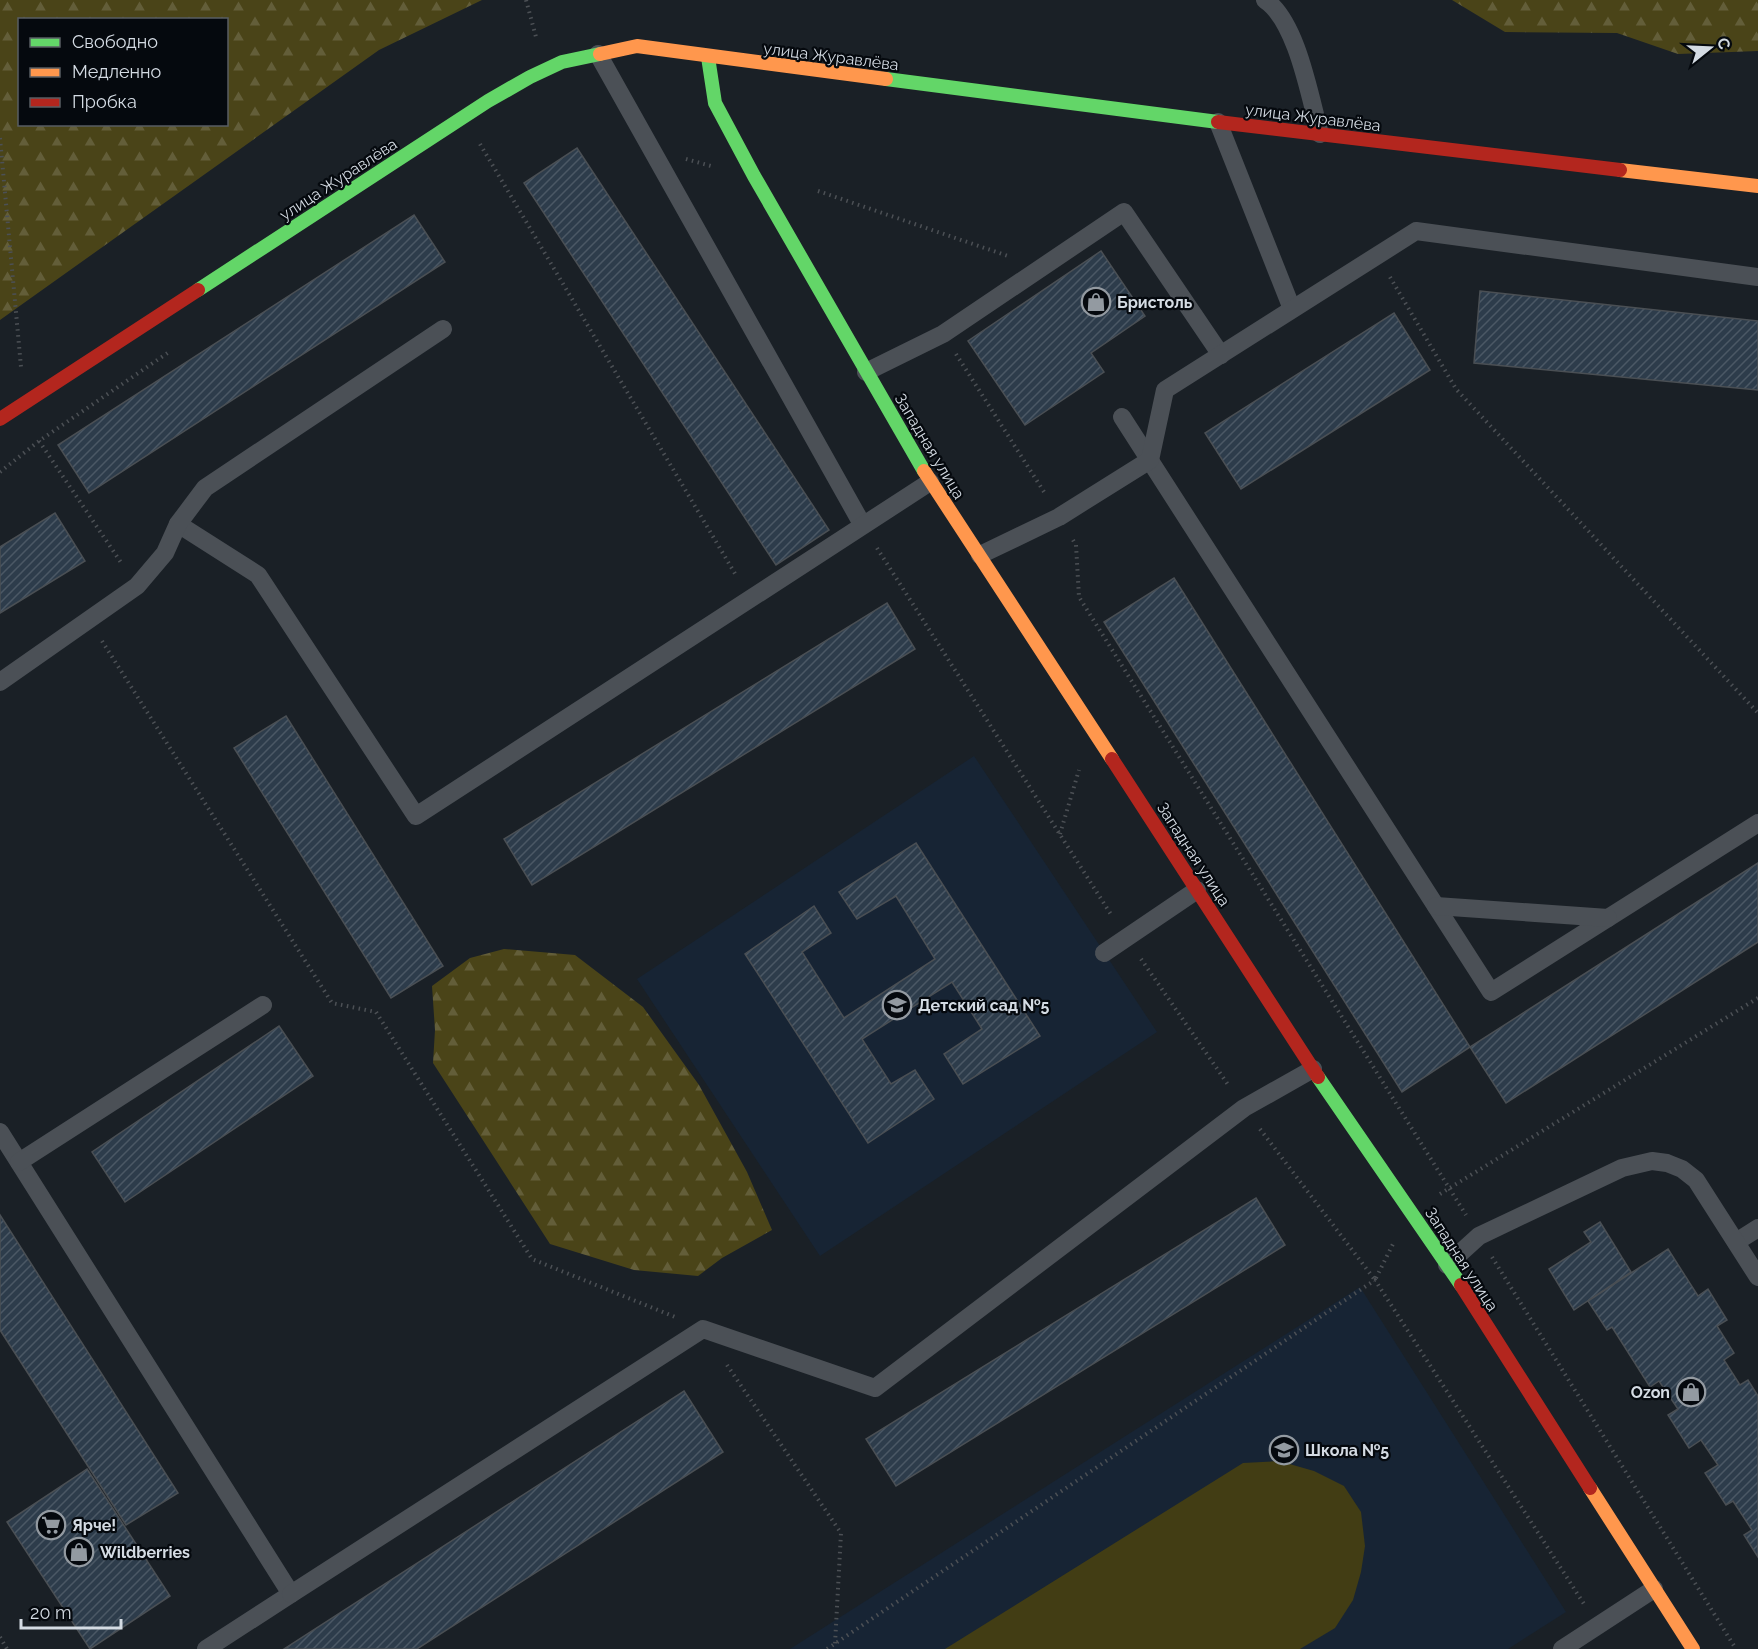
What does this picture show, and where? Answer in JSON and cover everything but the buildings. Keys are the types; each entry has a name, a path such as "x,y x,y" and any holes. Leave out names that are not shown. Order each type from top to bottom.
{"street":[{"name":"улица Журавлёва","path":"0,419 488,101 530,76 562,62 637,46 1218,122 1758,186"},
{"name":"Западная улица","path":"708,57 715,103 930,482 980,555 1313,1069 1447,1265 1692,1649"}],"lane":[{"path":"1264,0 1275,6 1294,41 1320,134"},
{"path":"598,54 862,524"},
{"path":"1218,122 1292,309"},
{"path":"866,372 943,334 1125,212 1221,355"},
{"path":"980,555 1059,517 1149,460 1165,390 1416,231 1758,277"},
{"path":"0,682 137,586 165,553 178,524 205,488 443,329"},
{"path":"1122,417 1491,992 1758,824"},
{"path":"178,524 258,575 416,816 750,600 862,524 930,482"},
{"path":"1104,953 1197,890"},
{"path":"1436,906 1608,918"},
{"path":"19,1162 263,1005"},
{"path":"206,1649 703,1329 875,1388 1244,1108 1313,1069"},
{"path":"0,1132 291,1594"},
{"path":"1447,1265 1479,1236 1622,1168 1652,1161 1667,1163 1682,1169 1696,1180 1758,1277"},
{"path":"1736,1242 1758,1228"},
{"path":"1562,1649 1654,1589"}],"path":[{"path":"478,141 750,600"},
{"path":"818,191 1041,268"},
{"path":"1377,256 1456,389 1758,713"},
{"path":"943,334 1076,545 1079,597 1736,1649"},
{"path":"0,472 39,441"},
{"path":"862,524 1126,938 1244,1108 1375,1280 1598,1625"},
{"path":"89,620 332,1004 376,1012 532,1258 703,1329 841,1533 835,1644"},
{"path":"1060,834 1079,769"},
{"path":"827,1649 1375,1280 1409,1210 1450,1188 1758,998"},
{"path":"0,1637 6,1648"}],"shaded area":[{"name":"Детский сад №5","path":"974,756 1157,1032 820,1256 637,979"},
{"name":"Школа №5","path":"1360,1287 1566,1612 1508,1649 790,1649"},
{"path":"1279,1461 1314,1471 1344,1486 1361,1512 1365,1546 1353,1600 1335,1628 1300,1649 945,1649 1243,1463"}],"green space":[{"path":"0,0 482,0 379,50 0,320"},
{"path":"1452,0 1758,0 1758,51 1678,54 1617,33 1505,32"},
{"path":"504,949 575,955 643,1007 699,1085 747,1172 772,1230 722,1258 698,1276 634,1270 550,1244 433,1063 435,1030 432,986 470,958"}],"traffic: fast":[{"path":"198,290 488,101 562,62 600,54"},
{"path":"708,57 715,103 754,176 924,471"},
{"path":"886,79 1218,122"},
{"path":"1318,1077 1461,1285"}],"traffic: slow":[{"path":"600,54 637,46 886,79"},
{"path":"1620,170 1758,186"},
{"path":"924,471 1112,759"},
{"path":"1590,1488 1693,1649"}],"traffic: jam":[{"path":"1218,122 1620,170"},
{"path":"0,419 198,290"},
{"path":"1112,759 1318,1077"},
{"path":"1461,1285 1590,1488"}],"place":[{"name":"Бристоль","path":"1096,302"},
{"name":"Детский сад №5","path":"897,1005"},
{"name":"Ozon","path":"1691,1392"},
{"name":"Школа №5","path":"1284,1450"},
{"name":"Ярче!","path":"51,1525"},
{"name":"Wildberries","path":"79,1552"}]}
